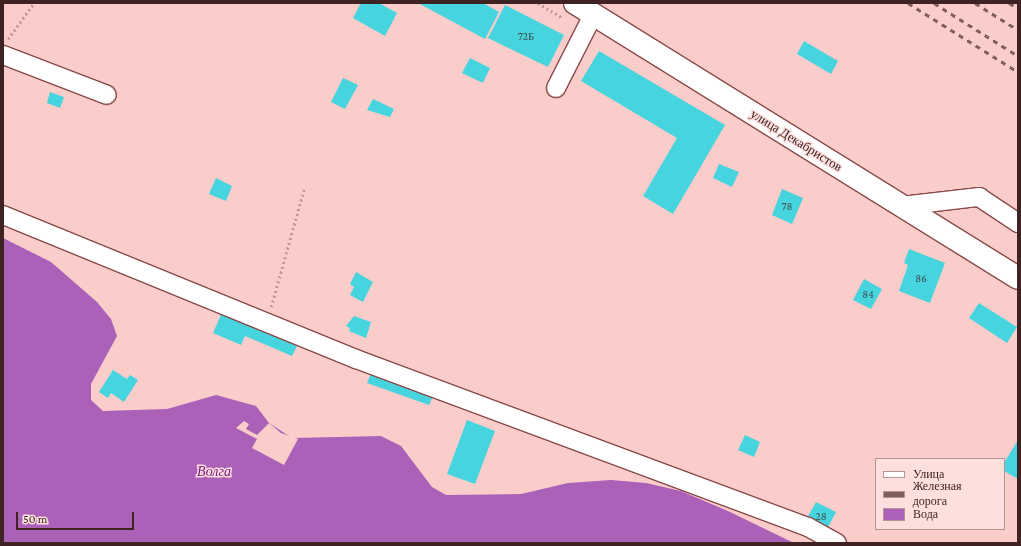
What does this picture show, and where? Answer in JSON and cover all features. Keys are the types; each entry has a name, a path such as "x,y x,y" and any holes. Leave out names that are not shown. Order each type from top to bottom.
{"main road":[{"name":"улица Декабристов","path":"575,3 1018,278"}],"street":[{"path":"556,88 593,14"},
{"path":"3,55 107,95"},
{"path":"900,206 978,197 1018,223"},
{"path":"3,215 265,322 808,527 837,543"}],"path":[{"path":"3,46 34,3"},
{"path":"265,322 304,189"}],"water":[{"name":"Волга","path":"3,238 51,262 97,302 111,319 117,336 91,384 91,400 103,411 167,409 216,395 256,406 269,423 292,438 381,436 401,446 432,487 446,495 521,494 568,483 611,480 646,483 681,491 728,511 794,543 3,543"}],"pier":[{"path":"244,421 249,424 246,429 257,435 269,423 281,433 298,439 284,465 252,448 257,439 236,428"}],"building":[{"path":"361,3 379,3 397,13 385,36 353,18"},
{"path":"418,3 483,3 499,12 485,39"},
{"path":"505,5 564,35 548,67 488,38"},
{"path":"804,41 838,61 831,74 797,54"},
{"path":"599,51 725,125 673,214 643,196 677,138 581,81"},
{"path":"470,58 490,68 483,83 462,73"},
{"path":"343,78 358,85 345,109 331,102"},
{"path":"50,92 64,97 60,108 47,103"},
{"path":"373,99 394,109 390,117 367,110"},
{"path":"719,164 739,172 732,187 713,178"},
{"path":"216,178 232,186 226,201 209,194"},
{"path":"782,189 803,198 792,224 772,215"},
{"path":"909,249 945,263 930,303 899,291 908,265 904,263"},
{"path":"356,272 373,282 363,302 350,295 354,287 350,284"},
{"path":"864,279 882,289 871,309 853,300"},
{"path":"979,303 1017,327 1007,343 969,318"},
{"path":"223,310 299,342 292,356 245,336 241,345 213,333"},
{"path":"354,316 371,322 366,338 349,331 350,328 346,326"},
{"path":"113,370 127,379 130,375 138,380 124,402 111,393 108,398 99,392"},
{"path":"371,373 433,396 429,405 367,383"},
{"path":"467,420 495,431 475,484 447,474"},
{"path":"745,435 760,442 754,457 738,450"},
{"path":"1018,440 1018,479 1005,472 1005,461"},
{"path":"816,502 836,512 826,531 806,520"}],"railway":[{"path":"908,3 1018,72"},
{"path":"934,3 1018,56"},
{"path":"975,3 1018,30"},
{"path":"1009,3 1018,8"}]}
